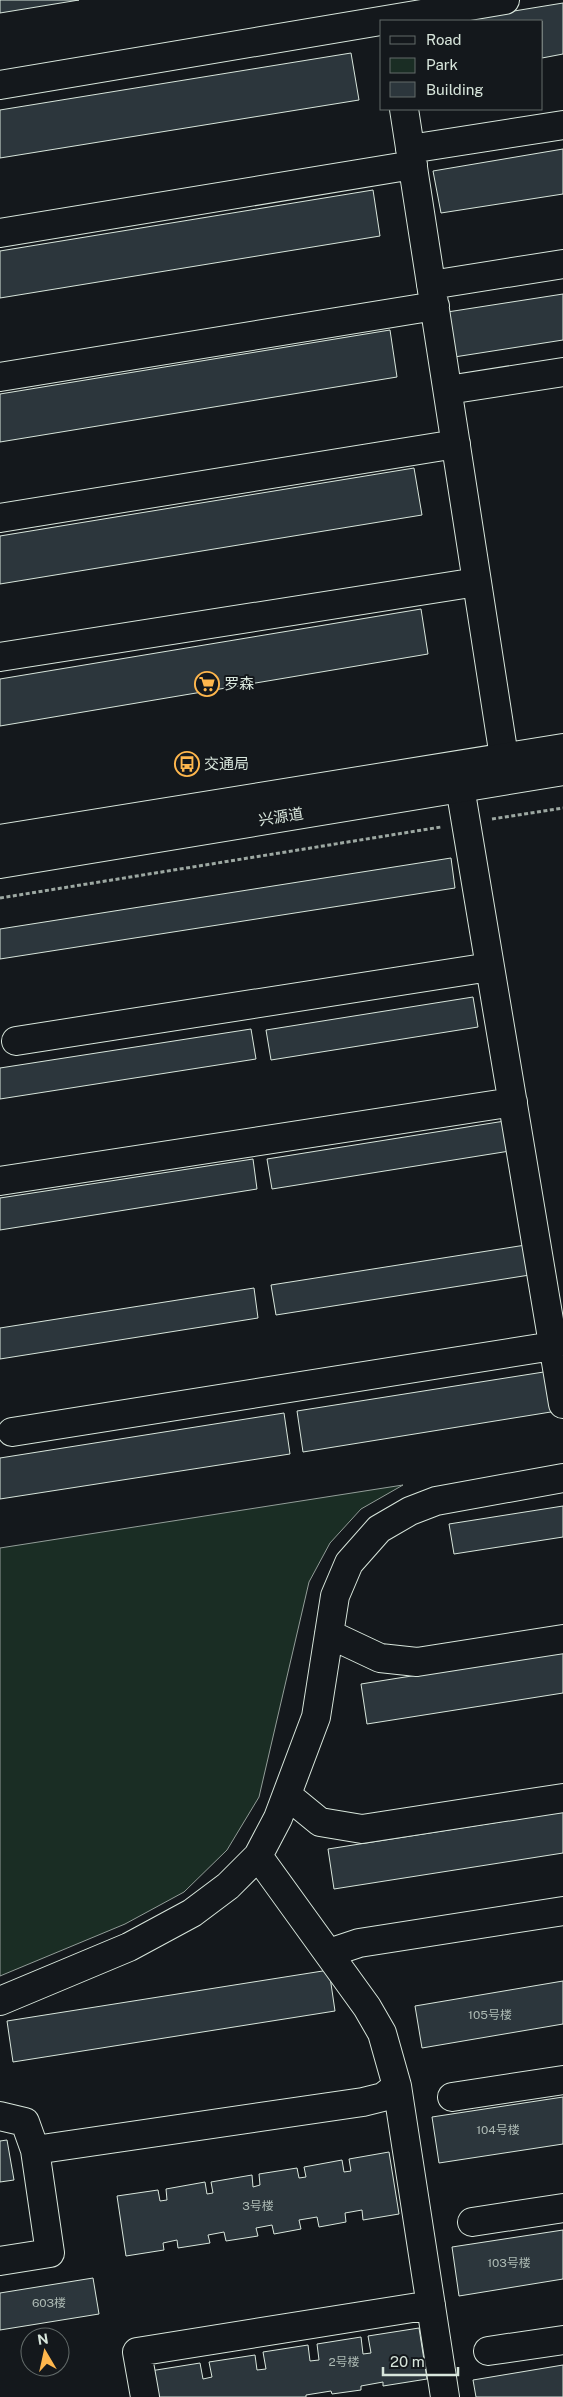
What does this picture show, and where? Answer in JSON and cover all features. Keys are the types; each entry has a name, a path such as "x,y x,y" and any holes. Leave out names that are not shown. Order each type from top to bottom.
{"street":[{"path":"0,85 389,13 505,0"},
{"path":"404,110 504,757"},
{"path":"0,233 411,157 563,125"},
{"path":"0,377 433,296 563,264"},
{"path":"448,390 563,372"},
{"path":"0,518 456,444"},
{"path":"0,657 477,582"},
{"name":"兴源道","path":"0,839 563,748"},
{"name":"兴源道","path":"0,864 563,771"},
{"path":"460,787 513,1102 555,1310 553,1346 563,1404"},
{"path":"16,1041 490,967"},
{"path":"0,1181 513,1102"},
{"path":"12,1432 553,1346"},
{"path":"0,2001 129,1947 192,1913 228,1886 258,1856 278,1818 316,1716 335,1596 349,1563 379,1529 410,1511 436,1501 563,1478"},
{"path":"329,1634 380,1658 418,1662 563,1638"},
{"path":"287,1795 320,1822 362,1829 563,1798"},
{"path":"258,1856 367,2006 382,2033 397,2086 445,2397"},
{"path":"329,1953 359,1943 563,1911"},
{"path":"452,2097 563,2080"},
{"path":"35,2150 363,2102 383,2097 397,2086"},
{"path":"0,2116 25,2122 35,2150 50,2253 0,2261"},
{"path":"472,2222 563,2208"},
{"path":"145,2397 138,2352 431,2305"},
{"path":"488,2351 563,2340"}],"path":[{"path":"0,898 563,808"}],"green space":[{"path":"403,1485 361,1509 330,1543 309,1582 259,1797 227,1850 184,1892 125,1924 0,1976 0,1548"}],"building":[{"path":"0,0 79,0 0,13"},
{"path":"563,3 563,54 543,58 543,20 459,20"},
{"path":"351,53 359,100 0,158 0,110"},
{"path":"563,149 563,194 441,213 433,171"},
{"path":"373,190 380,236 0,298 0,251"},
{"path":"563,294 563,340 448,358 441,313"},
{"path":"390,330 397,377 0,442 0,394"},
{"path":"414,468 422,515 0,584 0,536"},
{"path":"421,609 428,654 0,726 0,679"},
{"path":"451,858 455,888 0,959 0,929"},
{"path":"473,997 478,1027 271,1060 266,1030"},
{"path":"251,1029 256,1059 0,1099 0,1068"},
{"path":"511,1120 516,1150 272,1189 267,1159"},
{"path":"253,1159 257,1189 0,1230 0,1198"},
{"path":"532,1244 536,1274 276,1315 271,1285"},
{"path":"254,1288 258,1318 0,1359 0,1328"},
{"path":"550,1371 557,1411 303,1452 297,1411"},
{"path":"284,1413 290,1454 0,1499 0,1458"},
{"path":"563,1506 563,1537 454,1554 449,1524"},
{"path":"563,1652 563,1693 367,1724 361,1684"},
{"path":"563,1812 563,1853 334,1889 328,1849"},
{"path":"329,1970 335,2011 13,2062 7,2021"},
{"path":"563,1981 563,2024 422,2048 415,2006"},
{"path":"563,2097 563,2144 439,2163 432,2117"},
{"path":"7,2140 14,2180 0,2182 0,2141"},
{"path":"389,2152 399,2214 363,2220 362,2210 345,2213 346,2222 319,2227 317,2217 299,2220 301,2229 274,2234 272,2225 256,2228 258,2236 226,2241 224,2232 208,2235 210,2243 178,2248 177,2240 163,2243 164,2250 126,2256 117,2196 158,2190 160,2201 167,2200 166,2189 205,2182 207,2194 213,2193 211,2182 252,2175 253,2187 260,2185 259,2174 297,2168 299,2178 306,2177 304,2167 342,2160 344,2172 351,2171 349,2159"},
{"path":"563,2230 563,2279 459,2296 452,2247"},
{"path":"93,2278 99,2314 0,2330 0,2293"},
{"path":"419,2328 427,2379 383,2386 383,2382 361,2386 361,2390 332,2394 331,2391 306,2395 306,2397 154,2397 150,2371 200,2363 203,2379 212,2377 209,2362 255,2355 257,2370 266,2369 263,2352 308,2345 310,2361 319,2360 317,2344 361,2337 363,2354 371,2353 368,2336"},
{"path":"563,2365 563,2397 476,2397 473,2380"}],"place":[{"name":"罗森","path":"207,684"},
{"name":"交通局","path":"187,764"}]}
